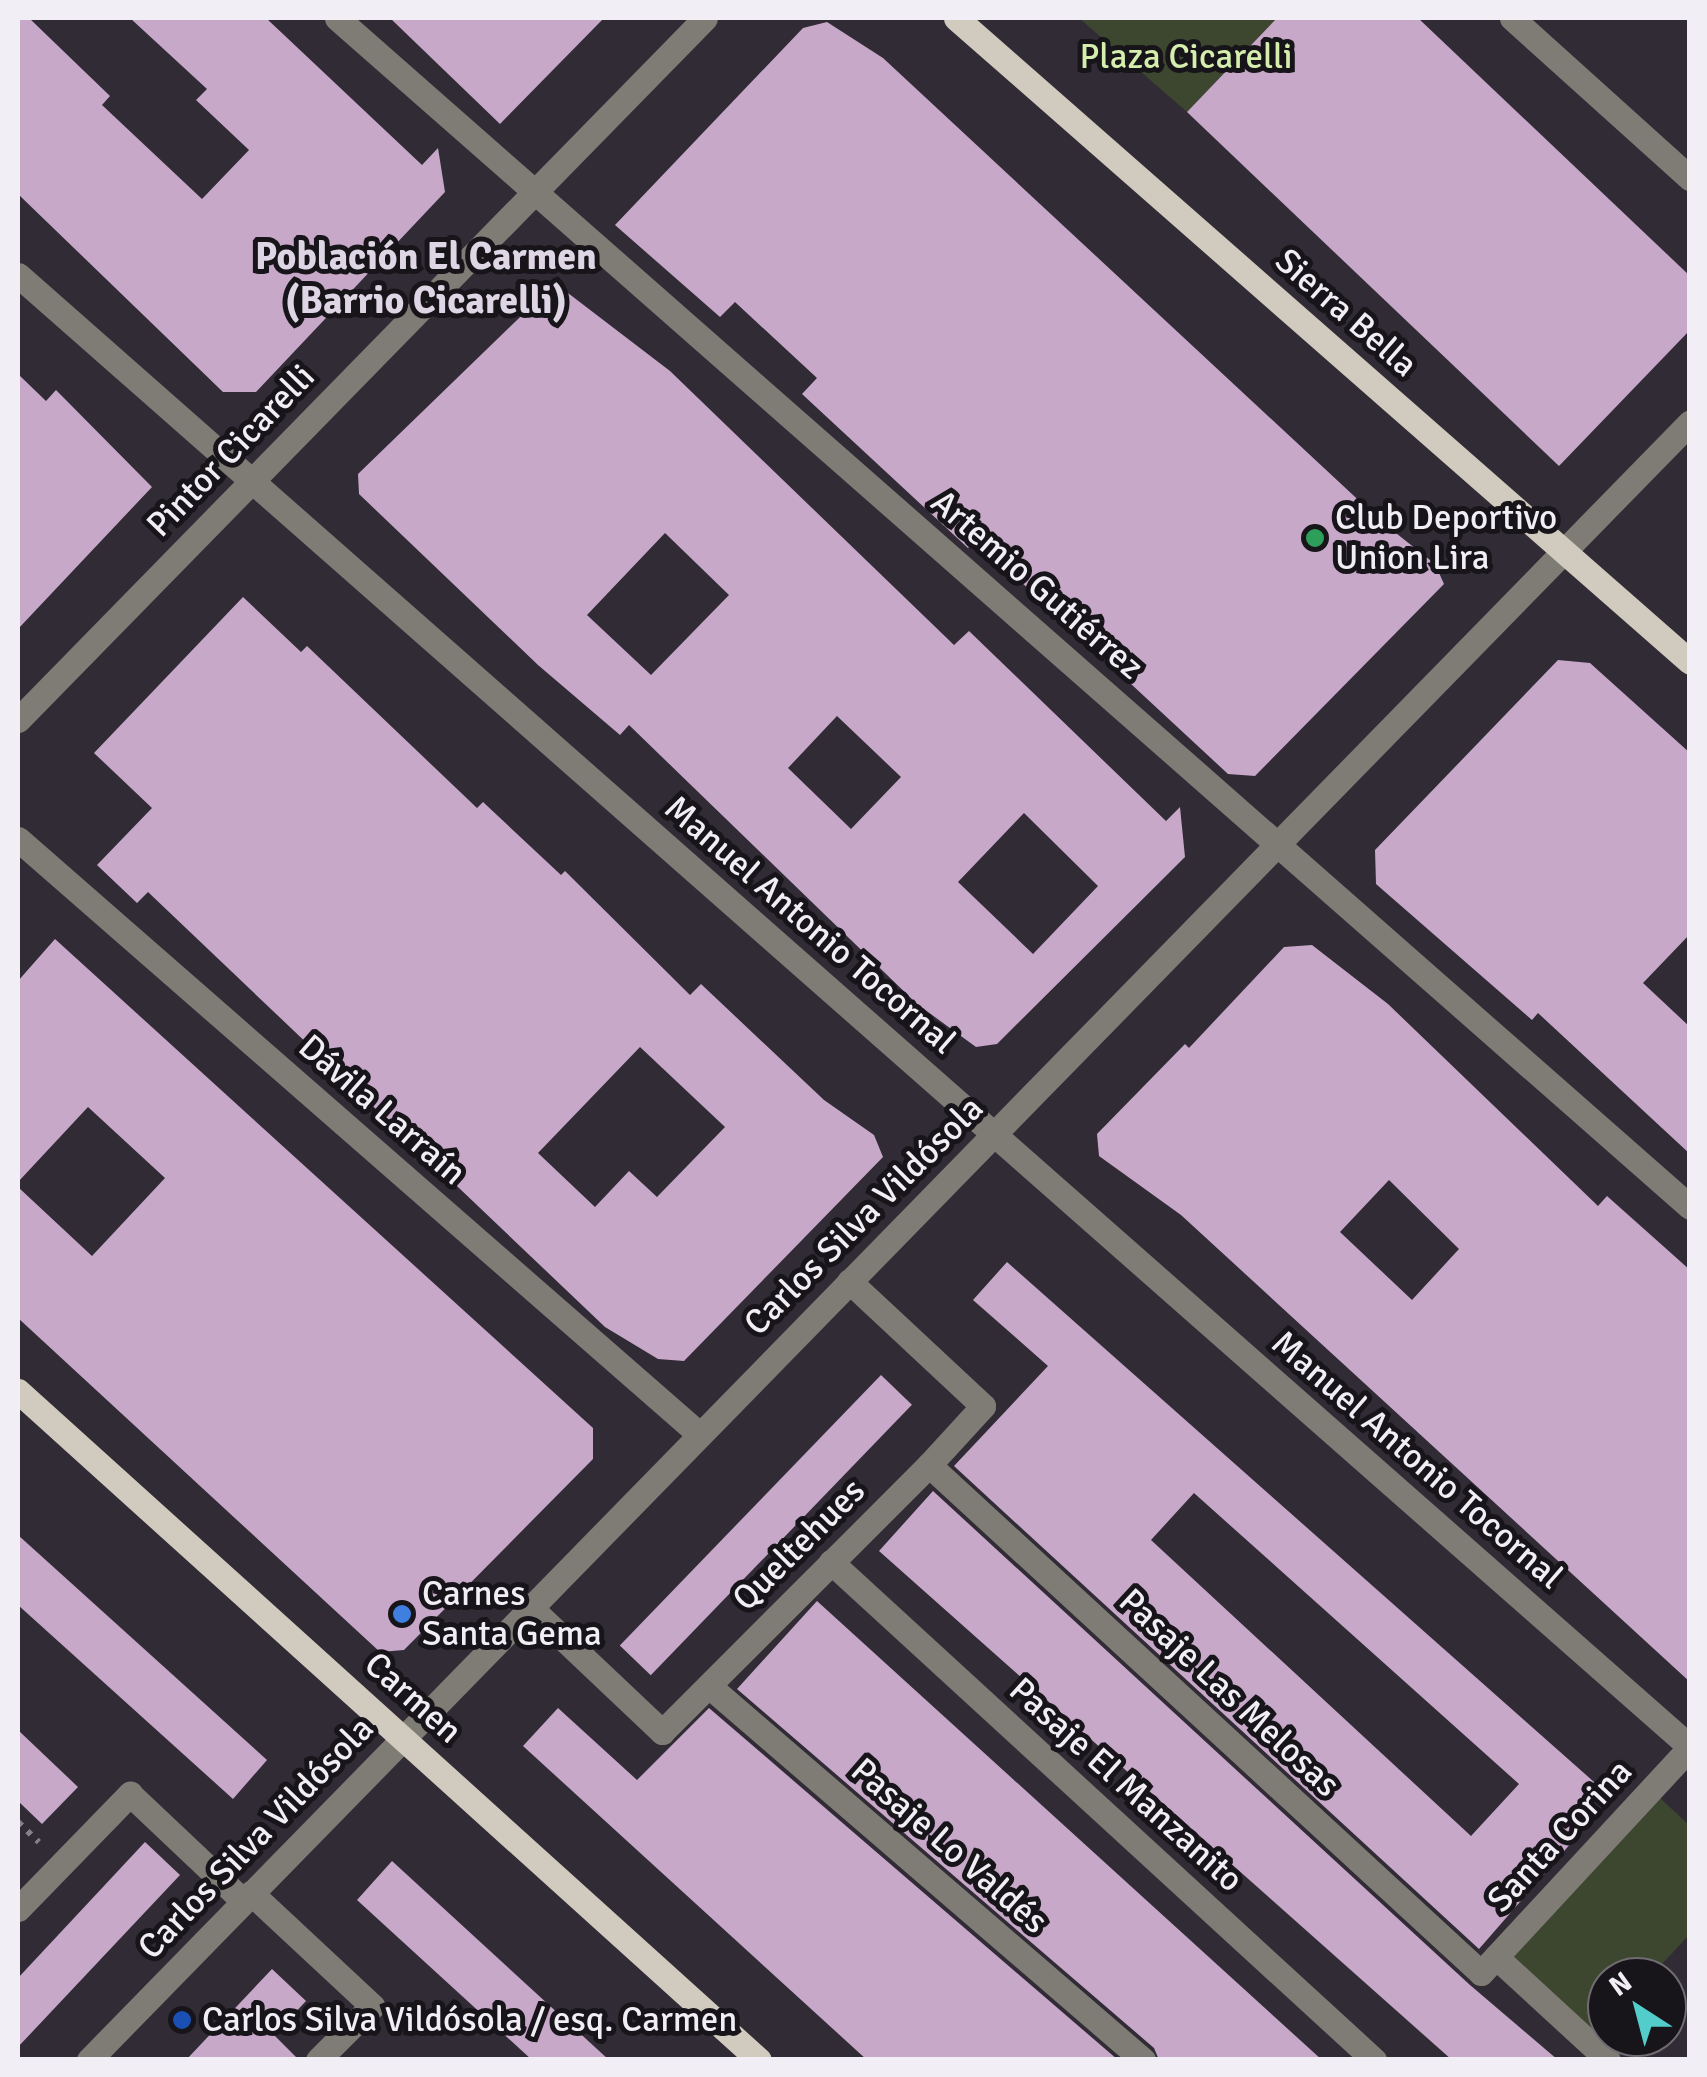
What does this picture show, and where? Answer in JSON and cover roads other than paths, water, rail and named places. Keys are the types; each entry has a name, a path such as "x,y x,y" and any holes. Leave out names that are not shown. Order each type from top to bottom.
{"main road":[{"name":"Sierra Bella","path":"956,18 1690,662"},
{"name":"Carmen","path":"18,1391 759,2060"}],"street":[{"name":"Artemio Gutiérrez","path":"337,18 1690,1206"},
{"name":"Pintor Cicarelli","path":"18,720 706,18"},
{"path":"1512,18 1690,178"},
{"name":"Manuel Antonio Tocornal","path":"18,276 1690,1747"},
{"name":"Carlos Silva Vildósola","path":"88,2060 1690,422"},
{"name":"Dávila Larraín","path":"18,838 700,1434"},
{"name":"Queltehues","path":"530,1608 662,1732 929,1465 983,1406 849,1282"},
{"name":"Pasaje Las Melosas","path":"929,1465 1489,1965 1608,2060"},
{"name":"Pasaje El Manzanito","path":"831,1562 1374,2060"},
{"name":"Pasaje Lo Valdés","path":"709,1686 1142,2060"},
{"name":"Santa Corina","path":"1489,1965 1690,1747"},
{"path":"18,1909 130,1794 372,2006 318,2060"}],"place":[{"name":"Club Deportivo Union Lira","path":"1315,538"},
{"name":"Carnes Santa Gema","path":"402,1614"},
{"name":"Carlos Silva Vildósola / esq. Carmen","path":"182,2020"}],"district":[{"name":"Población El Carmen (Barrio Cicarelli)","path":"426,278"}],"park label":[{"name":"Plaza Cicarelli","path":"1186,57"}]}
